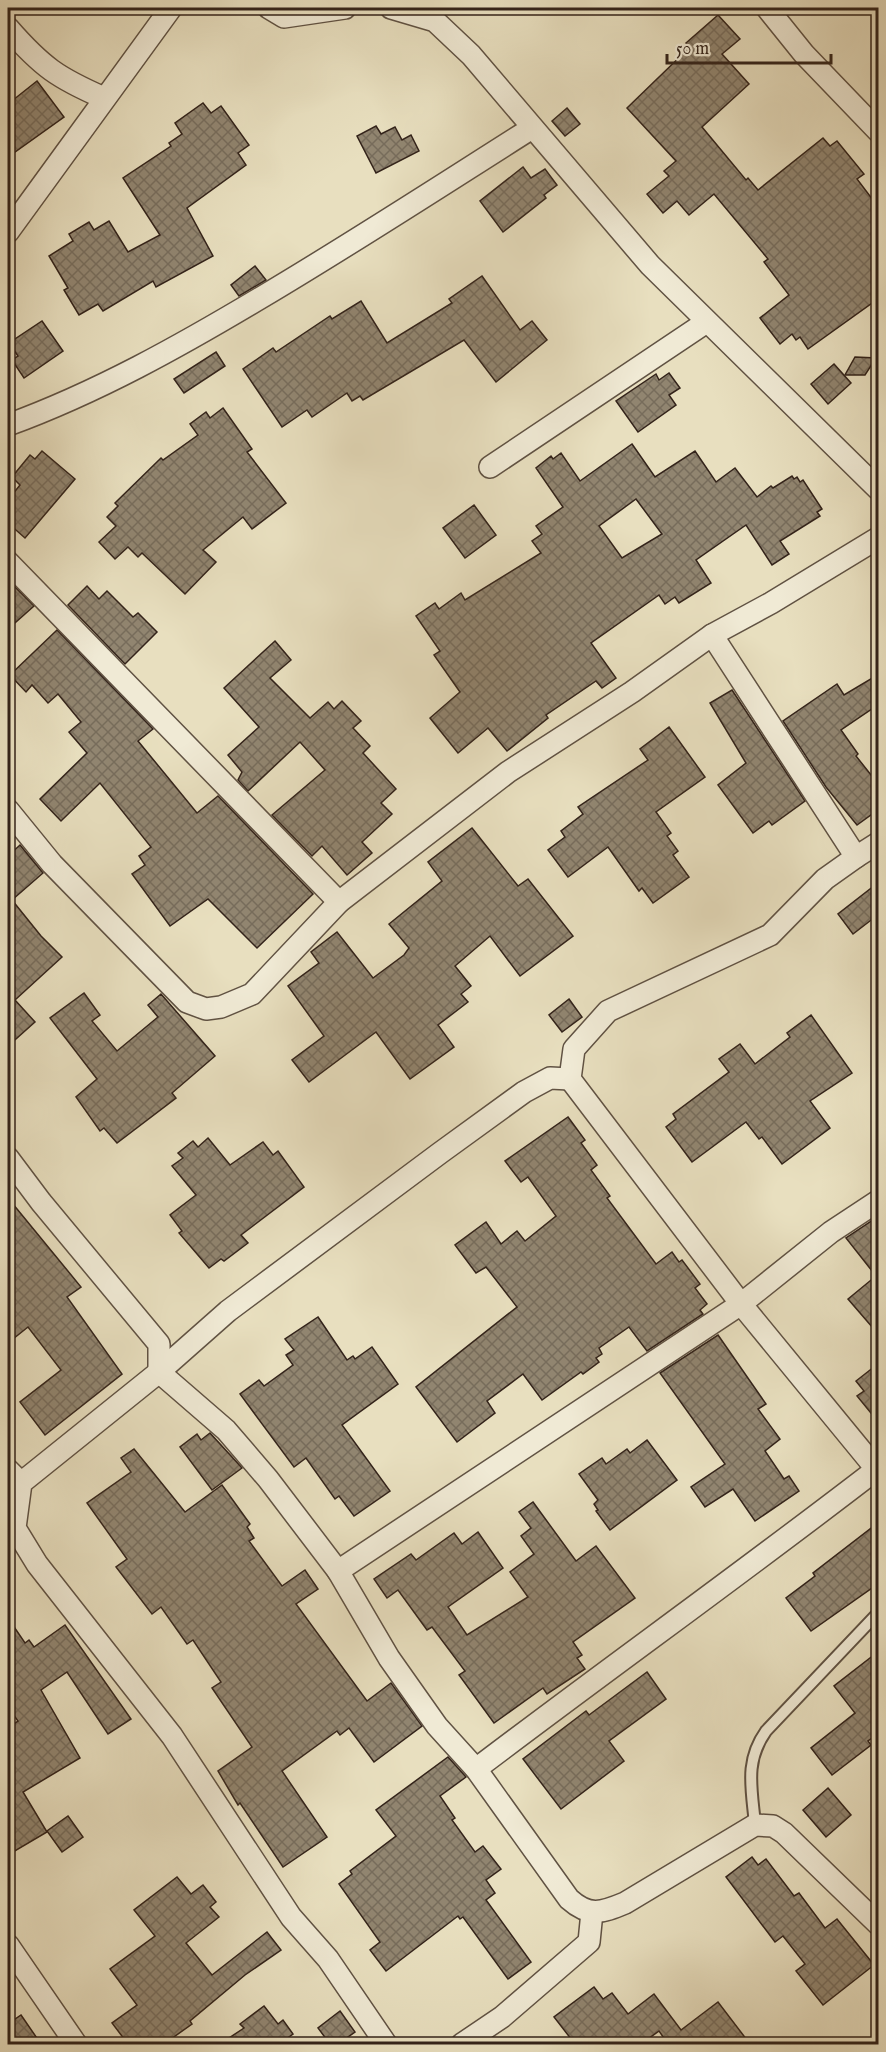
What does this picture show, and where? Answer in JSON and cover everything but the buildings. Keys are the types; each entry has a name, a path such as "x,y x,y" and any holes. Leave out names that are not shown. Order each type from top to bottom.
{"street":[{"path":"8,232 171,8"},
{"path":"269,8 285,17 345,8"},
{"path":"391,8 440,14 532,128 650,265 705,323 879,489"},
{"path":"767,8 804,54 879,131"},
{"path":"8,28 36,60 57,76 104,99"},
{"path":"8,425 53,408 172,351 328,258 532,128"},
{"path":"490,467 705,323"},
{"path":"8,810 52,864 187,1002 206,1009 221,1007 252,994 339,902 508,772 632,692 711,635 771,603 879,538"},
{"path":"8,562 339,902"},
{"path":"711,635 856,856"},
{"path":"476,1769 638,1646 755,1563 878,1470 741,1304 570,1079 574,1049 608,1011 770,935 825,879 856,856 879,843"},
{"path":"386,2044 328,1959 291,1917 172,1736 11,1530 14,1476 159,1372 228,1311 524,1092 550,1078 570,1079"},
{"path":"8,1158 41,1202 159,1344 159,1372 226,1430 338,1571 389,1659 437,1726 476,1769 569,1899 581,1910 606,1911 625,1903 754,1825 773,1826 784,1833 879,1924"},
{"path":"338,1571 741,1304 831,1232 879,1201"},
{"path":"462,2044 502,2017 589,1942 592,1912"},
{"path":"8,1945 76,2044"}],"lane":[{"path":"754,1825 750,1771 756,1744 879,1613"}]}
